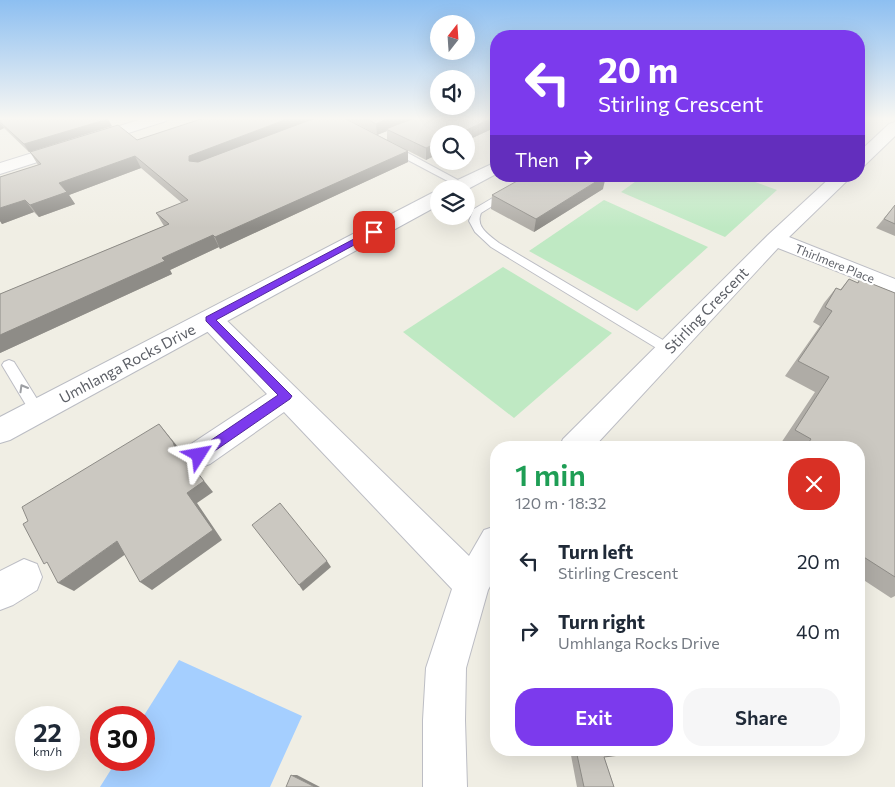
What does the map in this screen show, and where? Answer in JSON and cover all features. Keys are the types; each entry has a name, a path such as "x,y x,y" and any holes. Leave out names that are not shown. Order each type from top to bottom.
{"street":[{"path":"0,169 45,155"},
{"path":"865,158 890,158"},
{"path":"471,180 490,170"},
{"name":"Stirling Crescent","path":"581,441 775,239 837,182"},
{"name":"Umhlanga Rocks Drive","path":"0,430 430,202"},
{"name":"Thirlmere Place","path":"775,239 895,287"},
{"path":"210,319 472,584"},
{"path":"199,455 286,396"},
{"path":"445,787 444,720 446,668 472,584 490,552"}],"lane":[{"path":"403,155 446,180"},
{"path":"527,182 477,211 473,217 473,223 479,231 495,245 668,349"},
{"path":"9,365 36,411"}],"green space":[{"path":"635,182 755,182 777,190 725,237 621,192"},
{"path":"604,200 708,247 637,311 529,251"},
{"path":"503,267 612,333 514,418 403,332"}],"water":[{"path":"179,660 302,716 270,787 100,787 110,771 155,771 155,706 150,706"}],"building":[{"path":"32,155 192,155 189,156 189,161 198,162 217,155 400,155 215,237 213,235 162,258 165,261 0,335 0,294 169,224 156,213 188,200 135,156 59,183 67,192 30,205 25,200 0,208 0,177 41,164"},
{"path":"515,182 595,182 536,219 492,195"},
{"path":"895,205 895,224 884,219"},
{"path":"849,279 858,283 860,279 895,293 895,577 865,558 865,441 810,441 811,439 795,430 829,377 798,361 832,311 825,307 836,288 841,290"},
{"path":"159,424 173,442 177,453 185,457 204,481 187,493 213,530 140,582 117,541 58,583 47,562 44,564 23,524 28,521 22,507"},
{"path":"280,503 327,561 299,585 252,525"},
{"path":"577,756 612,756 604,757 614,787 584,787"},
{"path":"291,775 315,787 286,787"}],"route":[{"path":"199,455 286,396 210,319 374,232"}]}
